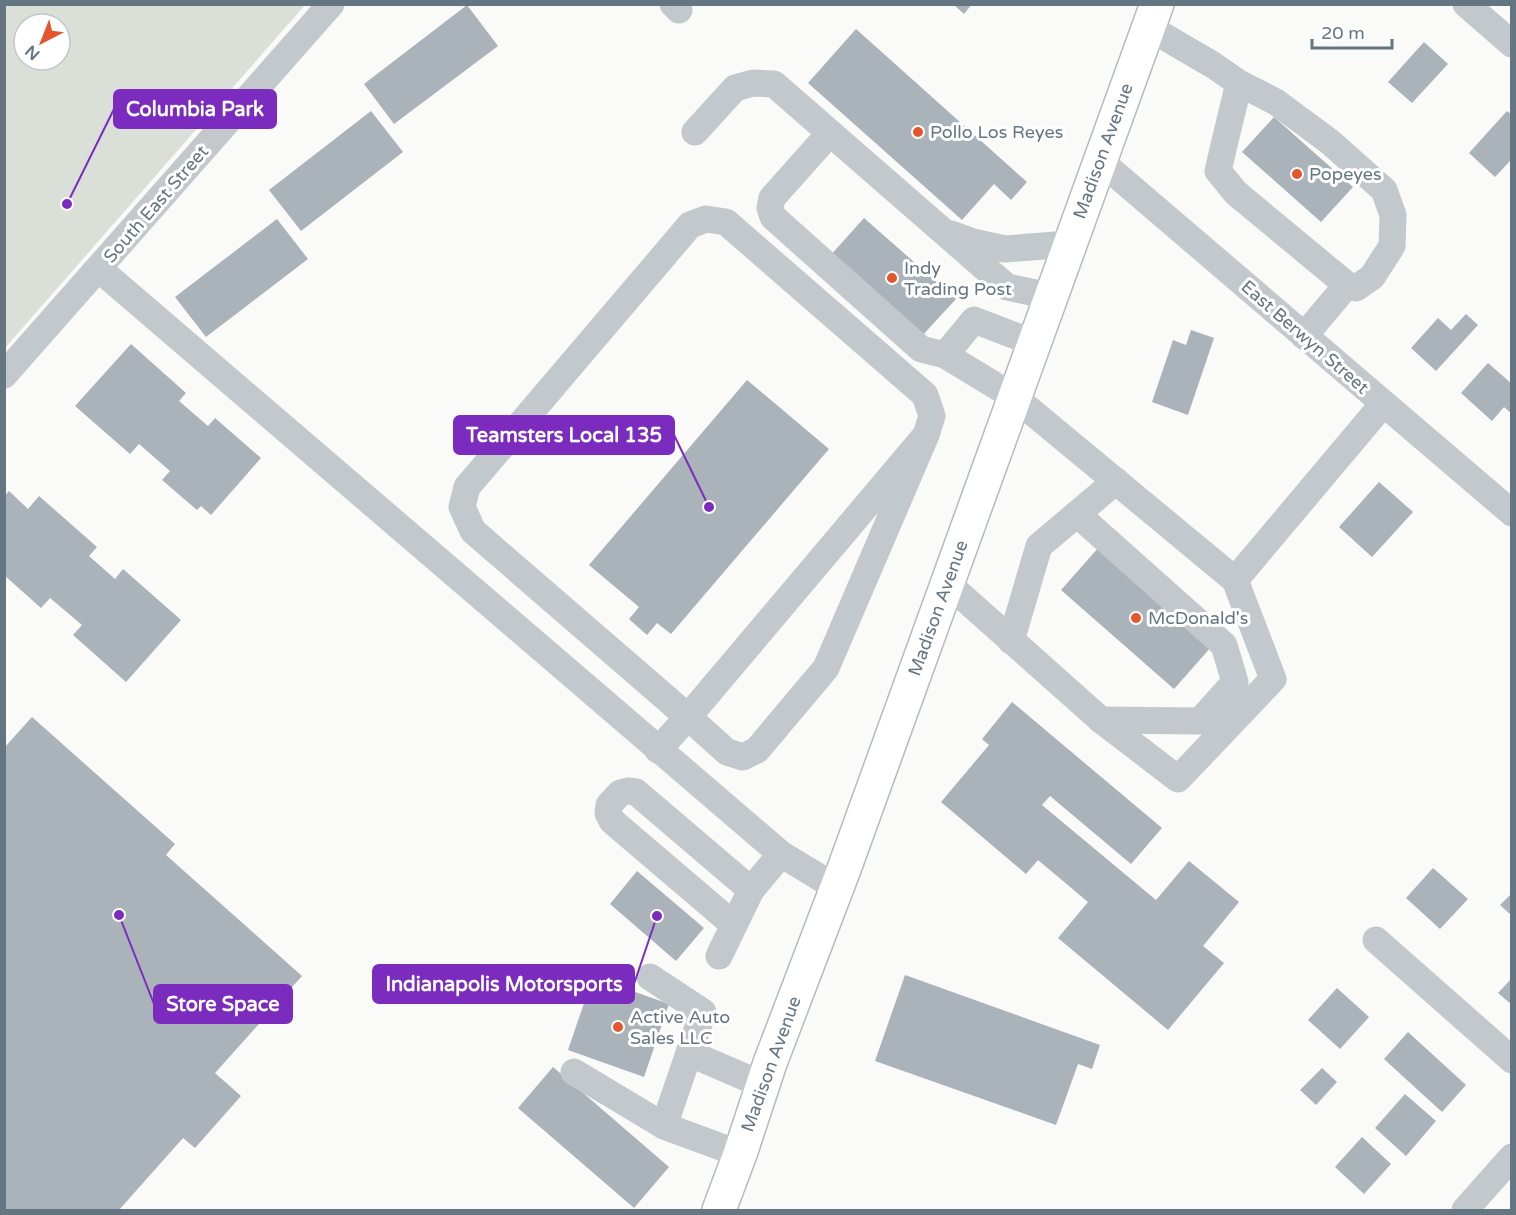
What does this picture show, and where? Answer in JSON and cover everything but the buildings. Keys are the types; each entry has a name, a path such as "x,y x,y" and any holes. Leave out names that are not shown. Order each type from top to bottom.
{"main road":[{"name":"Madison Avenue","path":"719,1210 1153,16"}],"street":[{"name":"South East Street","path":"4,375 331,4"},
{"path":"1466,4 1512,44"},
{"path":"1153,16 1213,65 1239,83 1276,102 1312,128 1384,190 1393,215 1392,246 1372,277 1356,288 1347,285 1236,193 1218,171 1239,83"},
{"path":"694,132 735,88 753,83 774,84 1007,288 1050,296"},
{"path":"830,133 772,198 770,207 773,217 921,349 945,355 1014,397 1235,580 1273,679 1178,779 1101,720 947,583"},
{"name":"East Berwyn Street","path":"1099,160 1512,513"},
{"path":"706,219 726,222 925,394 932,416 926,435 826,669 757,750 743,757 727,752 688,717 473,531 462,507 467,487 690,225 706,219"},
{"path":"941,231 973,242 1005,249 1069,244"},
{"path":"99,268 781,854 837,888"},
{"path":"1304,336 1347,285"},
{"path":"945,355 974,320 1034,343"},
{"path":"1235,580 1383,404"},
{"path":"658,750 926,435"},
{"path":"1011,641 1039,546 1116,481"},
{"path":"1077,514 1224,645 1235,681 1200,721 1101,720"},
{"path":"734,925 612,821 608,813 609,805 620,793 636,792 751,890"},
{"path":"719,956 751,890 781,854"},
{"path":"1376,940 1512,1060"},
{"path":"650,977 703,1012 664,1126"},
{"path":"689,1053 763,1084"},
{"path":"574,1072 664,1126 740,1154"},
{"path":"1465,1210 1512,1157"}],"shaded area":[{"path":"4,5 305,5 5,348"}],"place":[{"name":"Pollo Los Reyes","path":"918,132"},
{"name":"Popeyes","path":"1297,174"},
{"name":"Columbia Park","path":"67,204"},
{"name":"Indy Trading Post","path":"892,278"},
{"name":"Teamsters Local 135","path":"709,507"},
{"name":"McDonald's","path":"1136,618"},
{"name":"Store Space","path":"119,915"},
{"name":"Indianapolis Motorsports","path":"657,916"},
{"name":"Active Auto Sales LLC","path":"618,1027"}]}
